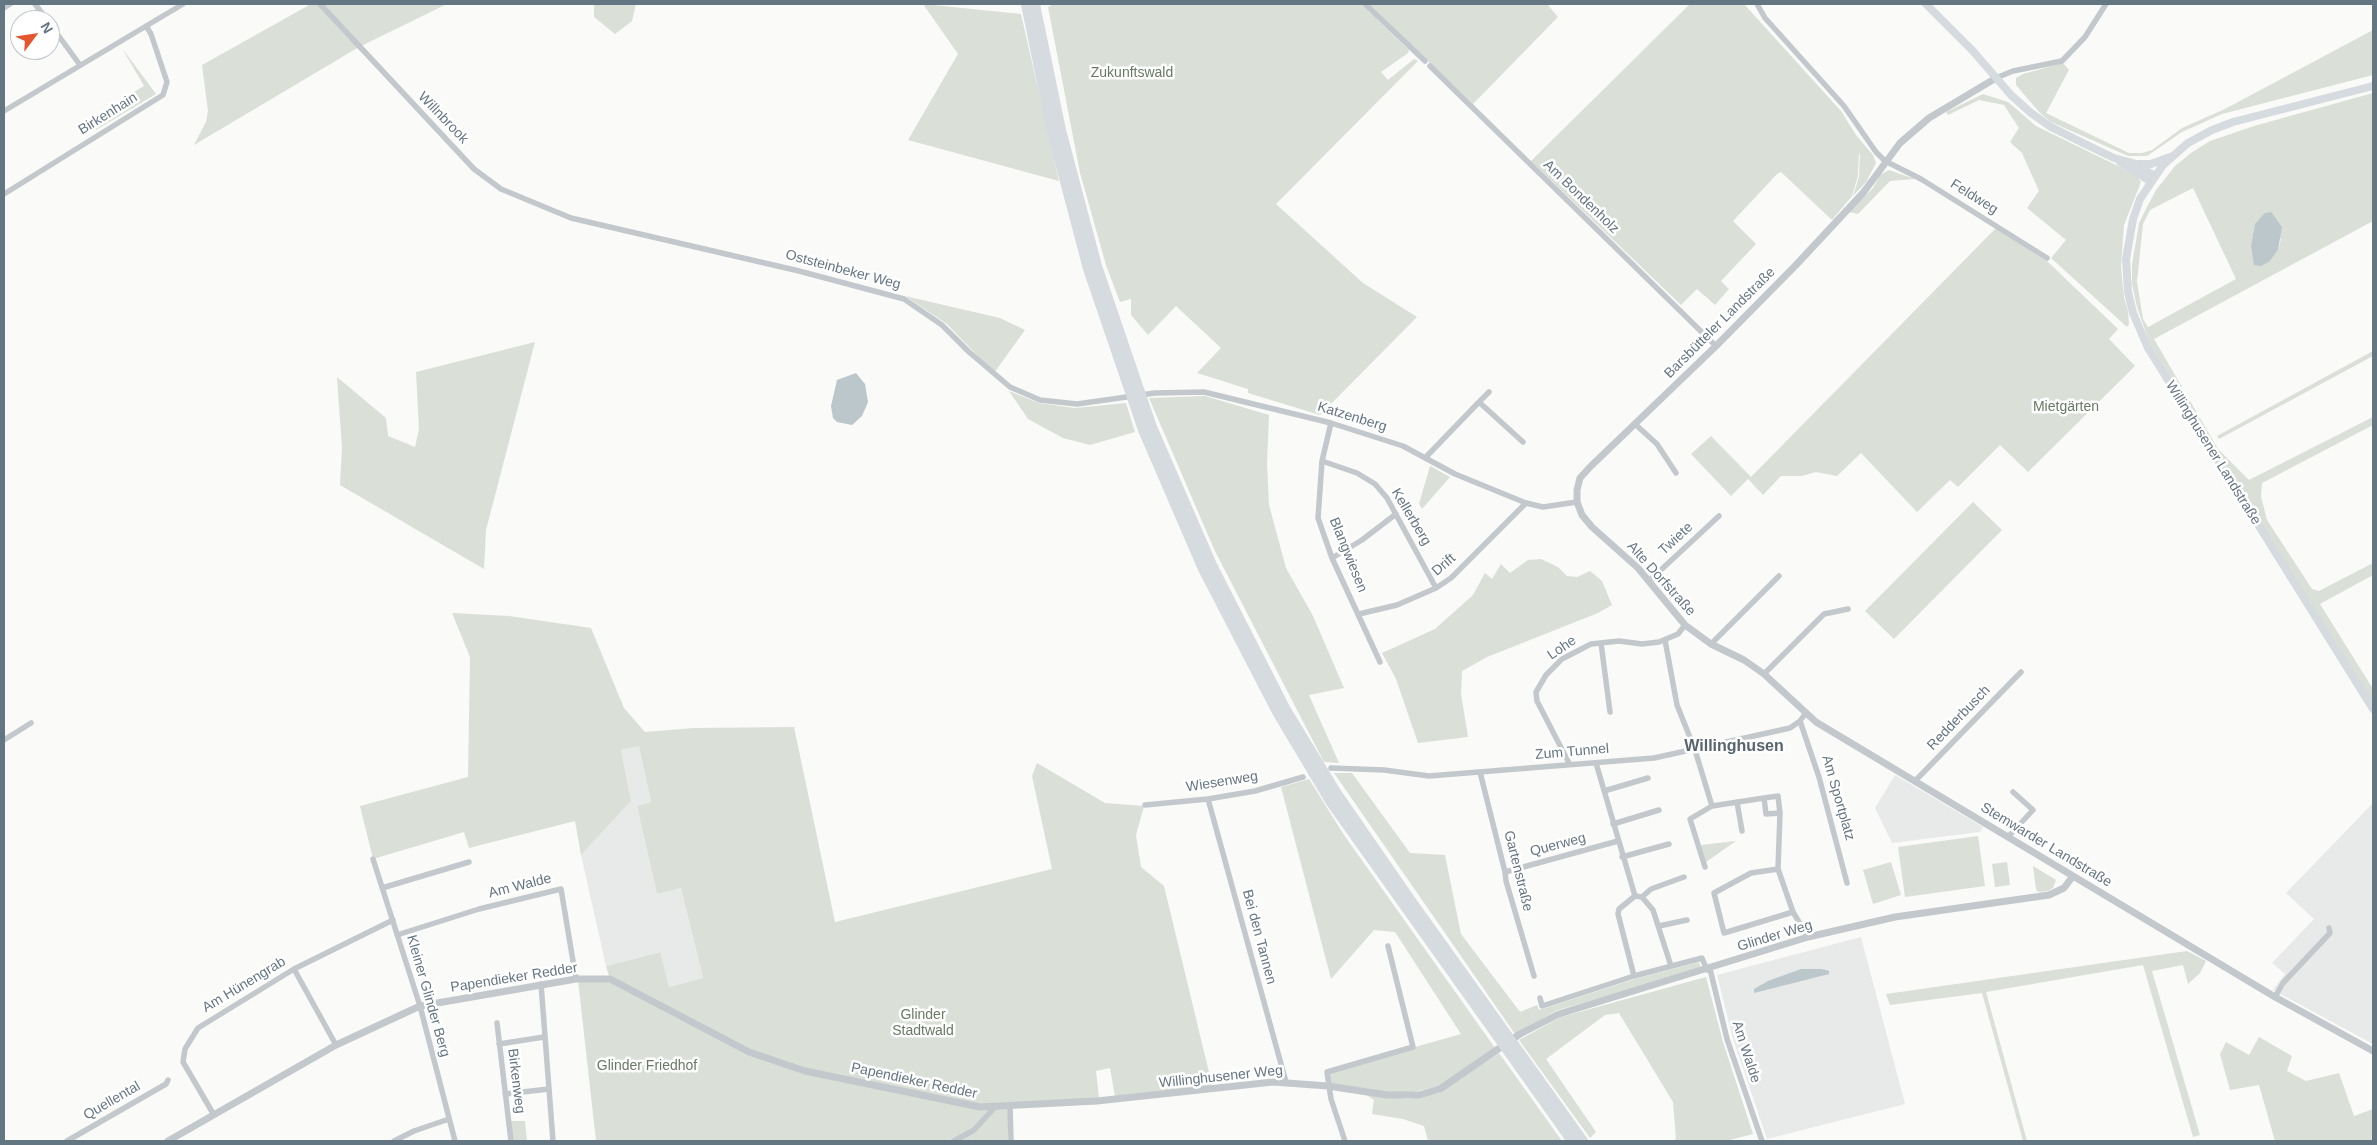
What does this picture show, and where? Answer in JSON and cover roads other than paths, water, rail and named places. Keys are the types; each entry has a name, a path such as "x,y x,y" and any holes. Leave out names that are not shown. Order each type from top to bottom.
{"highway":[{"path":"1026,4 1052,132 1088,269 1143,430 1203,569 1277,712 1330,801 1572,1141"},
{"path":"1035,4 1064,138 1097,266 1152,427 1212,565 1285,708 1336,792 1412,902 1583,1141"}],"main road":[{"path":"1926,4 2022,106 2052,127 2114,158 2142,177 2153,178"},
{"path":"2114,158 2133,163 2150,164 2172,156 2198,137 2223,125 2373,86"},
{"name":"Willinghusener Landstraße","path":"2172,156 2153,178 2140,199 2130,230 2126,269 2133,313 2144,339 2373,709"},
{"path":"2133,163 2153,178"},
{"path":"2140,199 2144,183 2142,177"}],"street":[{"path":"4,8 10,4"},
{"path":"4,111 183,4"},
{"name":"Willnbrook","path":"320,4 474,169 501,189 571,218"},
{"name":"Am Bondenholz","path":"1365,4 1716,346"},
{"path":"1757,4 1765,18 1844,106 1876,152 1885,161"},
{"path":"1996,78 2013,71 2062,61 2086,37 2106,4"},
{"name":"Birkenhain","path":"4,194 163,95 167,82 151,34 146,26"},
{"path":"60,38 80,65"},
{"name":"Barsbütteler Landstraße","path":"1577,502 1580,478 1716,346 1848,210 1900,143 1929,118 1996,78"},
{"name":"Feldweg","path":"1885,161 1920,179 2047,258"},
{"name":"Oststeinbeker Weg","path":"571,218 798,270 904,299 942,325 968,352 1010,387 1040,400 1076,404 1109,400"},
{"name":"Katzenberg","path":"1109,400 1155,393 1204,392 1331,423 1403,446 1455,474 1526,503 1543,507 1577,502"},
{"path":"1425,458 1489,392"},
{"path":"1480,402 1523,442"},
{"name":"Blangwiesen","path":"1331,423 1322,461 1318,518 1332,558 1380,662"},
{"path":"1635,424 1657,444 1676,473"},
{"name":"Kellerberg","path":"1322,461 1357,473 1375,484 1396,514 1436,588"},
{"name":"Alte Dorfstraße","path":"1577,502 1582,515 1592,527 1626,556 1685,626 1711,644 1744,660 1764,674 1805,714"},
{"name":"Drift","path":"1359,614 1397,605 1436,588 1458,572 1526,503"},
{"path":"1332,558 1362,540 1396,514"},
{"name":"Twiete","path":"1649,581 1719,516"},
{"path":"1711,644 1779,576"},
{"path":"1764,674 1824,614 1848,609"},
{"name":"Lohe","path":"1569,763 1538,701 1536,692 1546,675 1562,660 1581,648 1619,641 1642,644 1665,640 1678,634 1685,626"},
{"path":"1665,640 1677,705 1695,750 1712,806"},
{"path":"1601,643 1610,712"},
{"name":"Redderbusch","path":"1915,781 2021,672"},
{"path":"1800,722 1805,714"},
{"name":"Stemwarder Landstraße","path":"1805,714 2274,997 2373,1051"},
{"name":"Zum Tunnel","path":"1331,768 1384,770 1429,776 1569,763 1654,758 1790,728 1800,722"},
{"name":"Am Sportplatz","path":"1800,722 1819,777 1847,883"},
{"path":"4,740 32,723"},
{"path":"1596,762 1622,857 1635,896"},
{"name":"Gartenstraße","path":"1480,772 1506,872 1506,881 1534,976"},
{"name":"Wiesenweg","path":"1145,805 1208,799 1255,791 1303,777"},
{"path":"1604,791 1648,778"},
{"path":"2008,838 2033,810 2013,792"},
{"path":"1705,867 1690,819 1712,806 1778,796 1780,813 1778,869 1793,912 1808,938"},
{"path":"1764,798 1766,814 1780,813"},
{"name":"Bei den Tannen","path":"1208,799 1286,1082"},
{"path":"1737,802 1742,831"},
{"path":"1613,824 1658,810"},
{"name":"Querweg","path":"1506,872 1618,841"},
{"path":"1622,857 1669,844"},
{"name":"Kleiner Glinder Berg","path":"373,859 420,1006 455,1141"},
{"path":"382,888 469,862"},
{"path":"1778,869 1751,873 1714,893 1724,933 1793,912"},
{"name":"Glinder Weg","path":"1491,1054 1520,1034 1565,1012 1808,938 1895,917 2049,895 2064,888 2073,876"},
{"path":"1634,976 1618,909 1635,896 1642,896 1650,889 1684,878"},
{"name":"Am Walde","path":"397,934 561,889 576,979"},
{"path":"1642,896 1653,910 1671,966"},
{"name":"Am Hünengrab","path":"214,1115 183,1062 185,1048 198,1028 294,969 392,920"},
{"path":"1659,926 1687,920"},
{"path":"2274,997 2283,983 2330,933 2329,928"},
{"path":"1345,1141 1328,1086 1326,1072 1413,1047 1388,946"},
{"path":"1540,998 1542,1006 1634,976 1702,958 1708,970"},
{"path":"294,969 336,1045"},
{"name":"Am Walde","path":"1708,970 1727,1039 1762,1141"},
{"name":"Papendieker Redder","path":"168,1141 336,1045 420,1006 576,979 610,979 749,1052 805,1071 980,1108 994,1108"},
{"path":"540,984 553,1141"},
{"name":"Birkenweg","path":"497,1023 511,1141"},
{"path":"499,1044 544,1037"},
{"name":"Willinghusener Weg","path":"994,1108 1097,1101 1286,1082 1388,1095 1429,1093 1440,1089 1491,1054"},
{"name":"Quellental","path":"67,1141 166,1084 168,1080"},
{"path":"504,1094 549,1089"},
{"path":"1010,1106 1011,1141"},
{"path":"954,1141 974,1130 994,1108"},
{"path":"394,1141 414,1131 449,1118"}],"district":[{"name":"Willinghusen","path":"1734,747"}],"park label":[{"name":"Zukunftswald","path":"1132,73"},
{"name":"Mietgärten","path":"2066,407"},
{"name":"Glinder Stadtwald","path":"923,1024"},
{"name":"Glinder Friedhof","path":"647,1066"}]}
